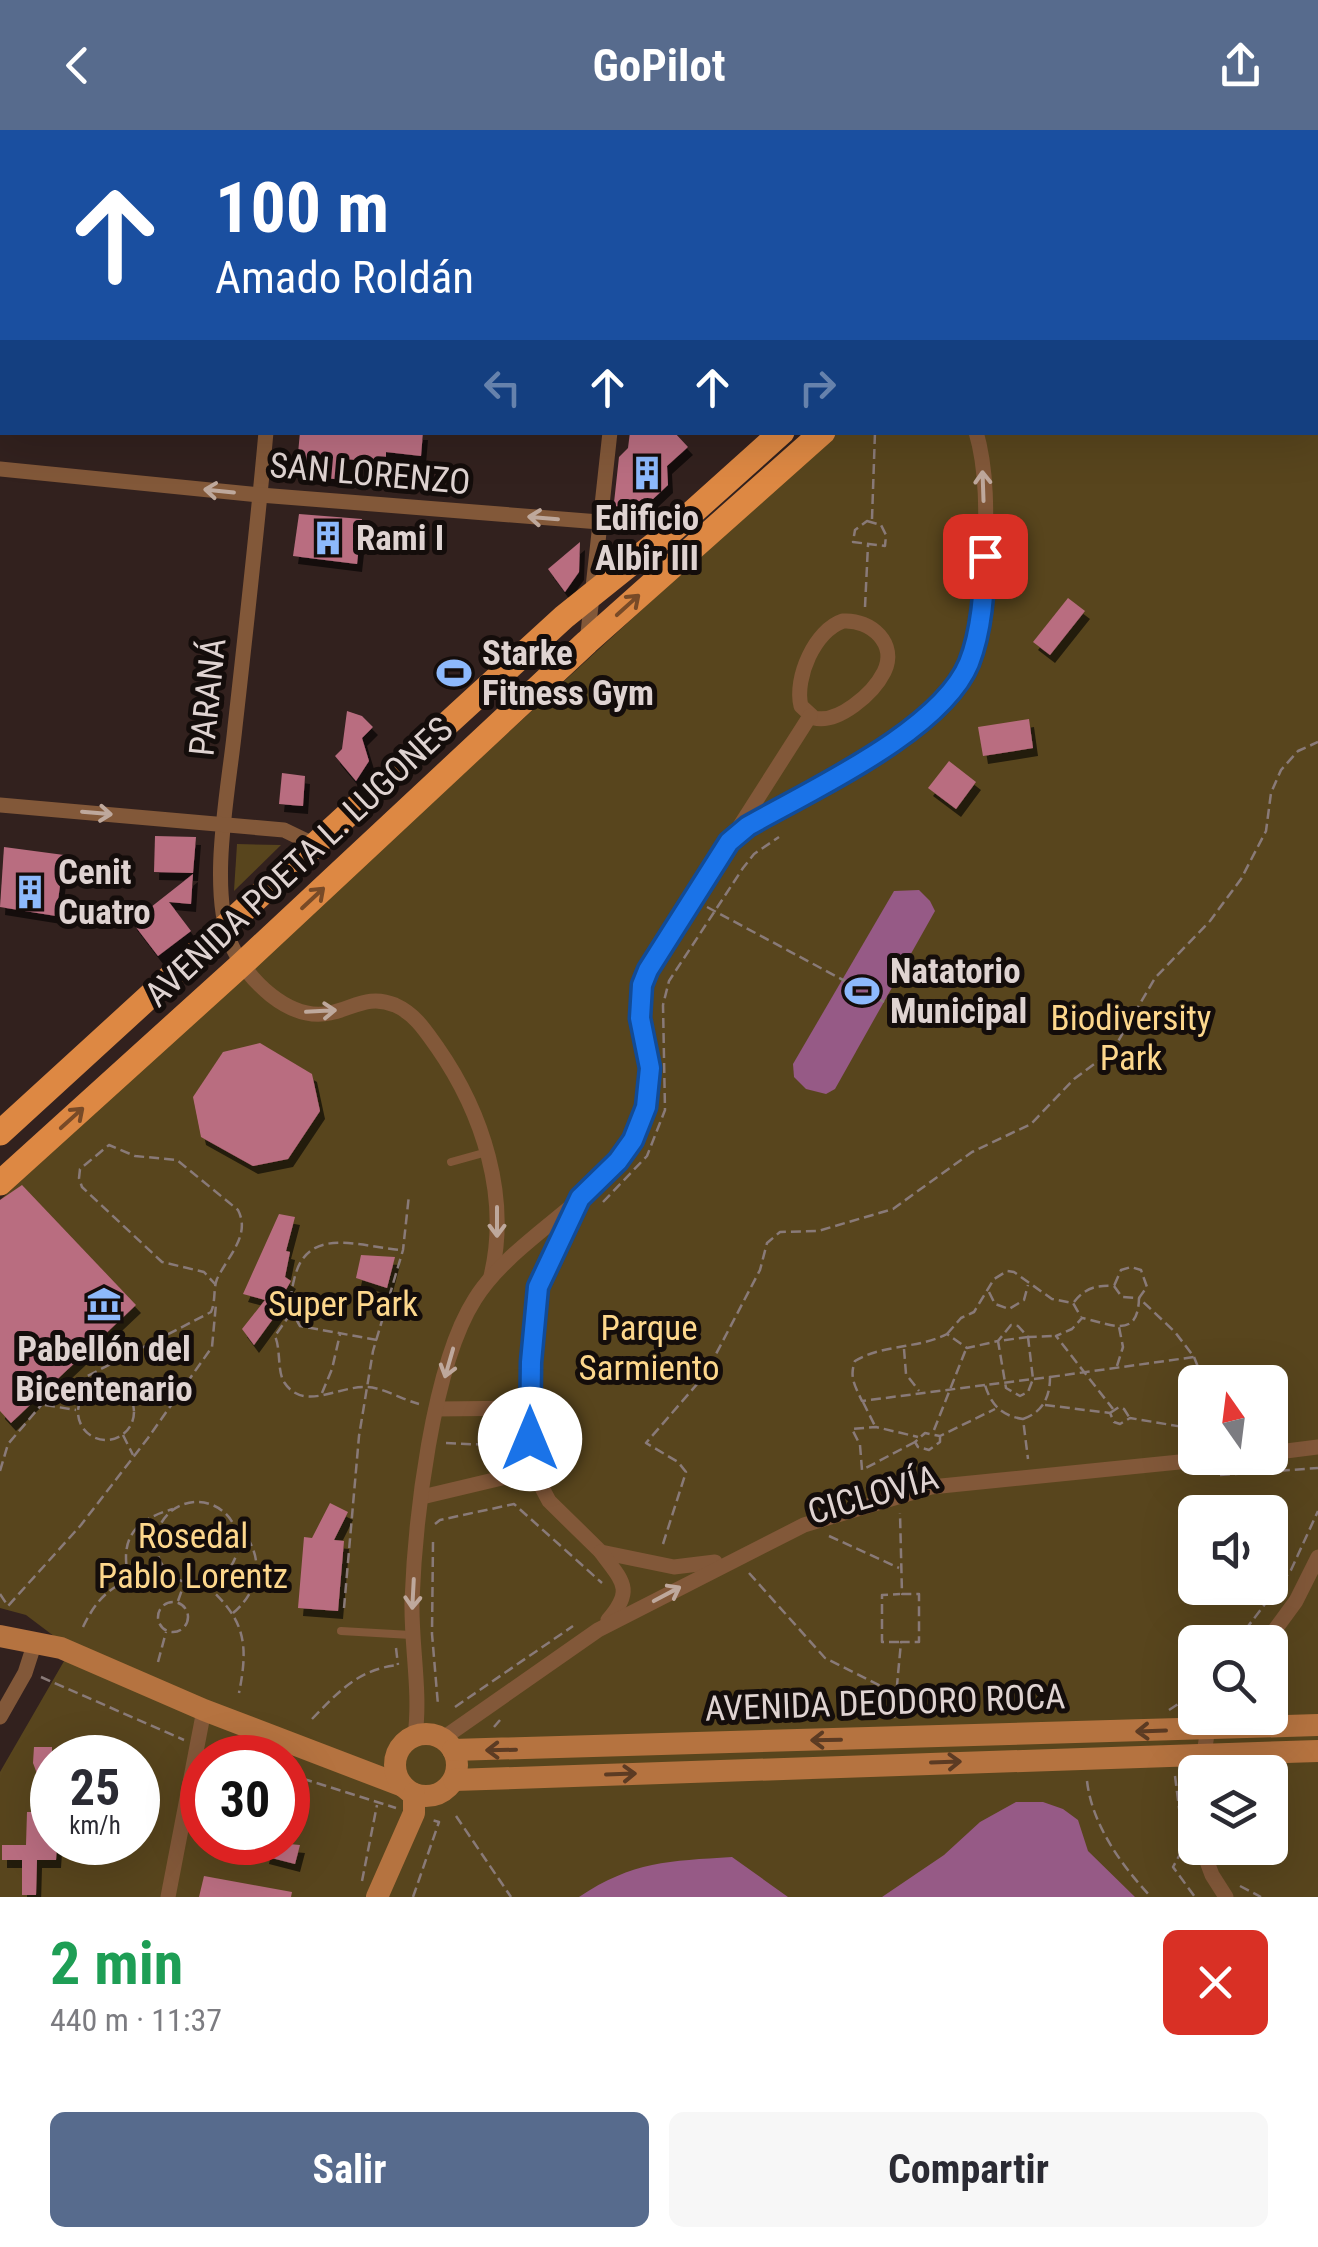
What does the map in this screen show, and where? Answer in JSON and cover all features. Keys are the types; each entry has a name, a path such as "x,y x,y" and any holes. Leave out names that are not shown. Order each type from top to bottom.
{"main road":[{"name":"AVENIDA POETA L. LUGONES","path":"0,1134 312,844 591,594 675,528 779,435"},
{"name":"AVENIDA POETA L. LUGONES","path":"0,1183 587,642 820,435"},
{"path":"0,1636 60,1648 410,1797 440,1793 454,1780 457,1760 448,1744 434,1735 415,1736 397,1755 396,1771 410,1797"},
{"name":"AVENIDA DEODORO ROCA","path":"1288,1724 1318,1725"},
{"name":"AVENIDA DEODORO ROCA","path":"448,1744 1178,1729"},
{"name":"AVENIDA DEODORO ROCA","path":"1282,1755 1318,1751"},
{"path":"340,1764 397,1755"},
{"name":"AVENIDA DEODORO ROCA","path":"454,1780 1178,1758"},
{"path":"368,1895 410,1797"}],"street":[{"name":"PARANÁ","path":"242,964 220,905 266,435"},
{"path":"587,642 610,435"},
{"path":"729,842 748,826 900,737 926,718 959,682 976,638 984,586 983,480 976,435"},
{"name":"SAN LORENZO","path":"0,470 675,528"},
{"path":"844,621 872,627 886,649 883,674 838,716 822,720 810,716 801,706 799,693 822,634 844,621"},
{"path":"415,1736 418,1708 412,1603 422,1497 436,1409 456,1340 473,1302 491,1276 618,1161 633,1140 646,1107 650,1068 640,1018 642,985 810,716"},
{"path":"0,805 284,830 312,844"},
{"path":"242,964 271,994 299,1012 325,1014 374,1000 390,1003 419,1022 460,1083 487,1152 498,1212 491,1276"},
{"path":"583,1194 538,1287 534,1304 531,1454 549,1501 601,1552 623,1582 624,1598 598,1630"},
{"path":"436,1409 530,1408"},
{"path":"1288,1451 1318,1448"},
{"path":"448,1744 598,1630 804,1525 900,1494 1032,1475 1178,1462"},
{"path":"422,1497 536,1470"},
{"path":"601,1552 674,1568 736,1558"},
{"path":"1278,1625 1296,1601 1318,1557"},
{"path":"0,1716 25,1673 35,1642"},
{"path":"199,1735 204,1710"},
{"path":"168,1897 180,1835"},
{"path":"1208,1865 1212,1875 1230,1889"}],"lane":[{"path":"451,1162 487,1152"},
{"path":"340,1631 414,1635"}],"path":[{"path":"872,520 875,435"},
{"path":"872,520 885,530 885,546 853,542 858,526 872,520"},
{"path":"864,608 868,544"},
{"path":"663,1544 686,1472 678,1462 646,1443 705,1375 760,1270 767,1243 780,1232 818,1231 893,1208 972,1152 1032,1124 1074,1080 1113,1050 1155,978 1210,921 1241,879 1266,831 1272,792 1281,770 1298,751 1318,742"},
{"path":"583,1194 605,1204 646,1156 656,1138 665,1110 666,991 754,854 780,837"},
{"path":"693,899 884,1002"},
{"path":"0,1594 8,1606 80,1525 212,1348 215,1284 243,1232 238,1210 176,1160 135,1156 109,1145 80,1169 82,1187 162,1262 204,1272 215,1284"},
{"path":"344,1608 359,1436 376,1340 403,1250 409,1194"},
{"path":"376,1340 300,1326 292,1312 290,1295 298,1260 310,1247 325,1243 403,1250"},
{"path":"876,1427 852,1381 855,1360 866,1354 928,1344 946,1334 961,1318 974,1312 994,1279 1007,1271 1052,1299 1073,1303 1082,1318 1118,1325 1134,1322 1139,1316 1139,1298 1148,1287 1141,1270 1121,1270 1114,1286"},
{"path":"988,1291 995,1304 1009,1309 1024,1300 1028,1283"},
{"path":"1073,1303 1093,1287 1114,1286"},
{"path":"1114,1286 1122,1296 1139,1298 1176,1332 1197,1365"},
{"path":"0,1471 8,1444 41,1404 63,1388 206,1317 216,1301"},
{"path":"292,1312 275,1330 281,1378 295,1394 307,1398 368,1386 436,1409"},
{"path":"946,1334 967,1348 1056,1336 1072,1329 1082,1318"},
{"path":"1011,1324 1028,1337 1033,1379 1028,1392 1020,1396 1012,1394 1004,1382 998,1341 1011,1324"},
{"path":"1116,1368 1124,1347 1118,1325"},
{"path":"322,1394 340,1333"},
{"path":"1056,1336 1112,1411 1114,1422 1120,1424 1130,1418 1178,1426"},
{"path":"904,1348 906,1374 921,1393"},
{"path":"940,1436 940,1442 923,1450 916,1440 876,1427 852,1428 860,1445 862,1470 916,1440 933,1432 967,1348"},
{"path":"862,1400 1194,1357"},
{"path":"984,1385 996,1408 1010,1417 1023,1419 1044,1404 1050,1376"},
{"path":"107,1384 130,1397 133,1405 132,1422 113,1439 94,1438 80,1425 78,1411 88,1390 107,1384"},
{"path":"41,1404 78,1411"},
{"path":"1044,1404 1124,1409 1130,1418"},
{"path":"940,1436 996,1408"},
{"path":"1023,1419 1032,1475"},
{"path":"933,1432 940,1436"},
{"path":"123,1434 134,1456"},
{"path":"446,1444 490,1445"},
{"path":"1209,1476 1318,1468"},
{"path":"130,1581 125,1550 131,1533 144,1521 200,1502 213,1505 246,1534 257,1570 254,1589 232,1614"},
{"path":"438,1705 432,1634 436,1522 514,1504 611,1591"},
{"name":"CICLOVÍA","path":"838,1528 822,1534 901,1569 900,1510 910,1507"},
{"path":"174,1509 164,1518 156,1545 159,1558 172,1574 186,1582 217,1579 234,1560 238,1548 233,1522"},
{"path":"1249,1625 1291,1570 1318,1511"},
{"path":"736,1558 825,1658 896,1694"},
{"path":"901,1569 902,1594"},
{"path":"82,1627 94,1602 114,1586 147,1575 172,1574"},
{"path":"178,1603 186,1582"},
{"path":"204,1583 239,1623 246,1660 239,1693"},
{"path":"882,1594 919,1594 919,1642 901,1642 882,1642 882,1594"},
{"path":"178,1603 187,1613 186,1622 180,1630 167,1630 159,1623 158,1613 164,1605 178,1603"},
{"path":"455,1707 577,1624"},
{"path":"158,1662 167,1630"},
{"path":"893,1720 901,1642"},
{"path":"312,1719 357,1675 398,1665"},
{"path":"25,1673 52,1679 180,1738"},
{"path":"1170,1730 1169,1707 1178,1705"},
{"path":"494,1726 506,1712"},
{"path":"1170,1756 1184,1847 1173,1867 1174,1873 1195,1897"},
{"path":"310,1781 378,1802 410,1797 439,1822 413,1897"},
{"path":"1087,1781 1089,1802 1124,1868 1151,1897"},
{"path":"368,1895 378,1802"},
{"path":"456,1816 510,1897"},
{"path":"1230,1889 1262,1897"}],"green space":[{"name":"Parque Sarmiento","path":"832,435 1318,435 1318,1897 0,1897 0,1772 71,1649 26,1615 0,1608 0,1200"},
{"path":"237,844 281,845 234,891"}],"shaded area":[{"name":"Natatorio Municipal","path":"919,890 935,911 835,1089 826,1094 806,1089 794,1077 793,1064 894,891"},
{"path":"1016,1802 1043,1802 1078,1820 1088,1851 1135,1897 882,1897 944,1855 980,1822"},
{"path":"732,1857 788,1897 579,1897 617,1876 652,1865"}],"building":[{"path":"300,435 423,435 421,456 386,452 386,463 346,459 344,480 296,475"},
{"path":"630,435 677,435 688,447 667,466 668,485 637,514 613,512 619,457 628,448"},
{"name":"Rami I","path":"299,514 362,519 357,564 293,556"},
{"path":"580,542 579,572 565,592 548,569"},
{"path":"1068,598 1085,611 1050,655 1033,642"},
{"path":"347,711 362,716 373,727 362,738 369,761 356,781 335,756 342,749"},
{"path":"1029,719 1033,748 983,756 978,727"},
{"path":"949,761 976,782 956,809 928,788"},
{"path":"282,773 305,776 303,806 279,804"},
{"path":"155,836 196,837 193,873 154,872"},
{"name":"Cenit Cuatro","path":"4,847 64,855 56,916 0,907"},
{"path":"193,874 191,904 169,902 191,931 158,956 132,922"},
{"path":"260,1043 312,1074 320,1111 288,1159 253,1166 201,1137 193,1097 223,1052"},
{"name":"Pabellón del Bicentenario","path":"22,1185 136,1305 11,1423 0,1411 0,1200"},
{"path":"279,1214 295,1217 286,1251 290,1252 285,1277 291,1281 274,1310 278,1312 254,1345 242,1329 265,1300 243,1294"},
{"path":"361,1255 395,1257 387,1288 356,1278"},
{"path":"330,1503 348,1512 334,1540 344,1541 338,1611 298,1608 304,1537 312,1538"},
{"path":"30,1812 30,1865 37,1865 36,1895 22,1895 22,1860 2,1860 2,1845 26,1845"},
{"path":"204,1876 292,1892 291,1897 199,1897"}],"place":[{"name":"Edificio Albir III","path":"647,473"},
{"name":"Rami I","path":"328,538"},
{"name":"Starke Fitness Gym","path":"454,673"},
{"name":"Cenit Cuatro","path":"30,892"},
{"name":"Natatorio Municipal","path":"862,991"},
{"name":"Pabellón del Bicentenario","path":"104,1304"}],"route":[{"path":"530,1439 534,1304 538,1287 580,1198 618,1161 633,1140 646,1107 650,1068 640,1002 648,970 729,842 748,826 900,737 943,702 969,663 984,586 985,556"}],"park label":[{"name":"Biodiversity Park","path":"1131,1038"},
{"name":"Super Park","path":"343,1304"},
{"name":"Rosedal Pablo Lorentz","path":"193,1556"}]}
